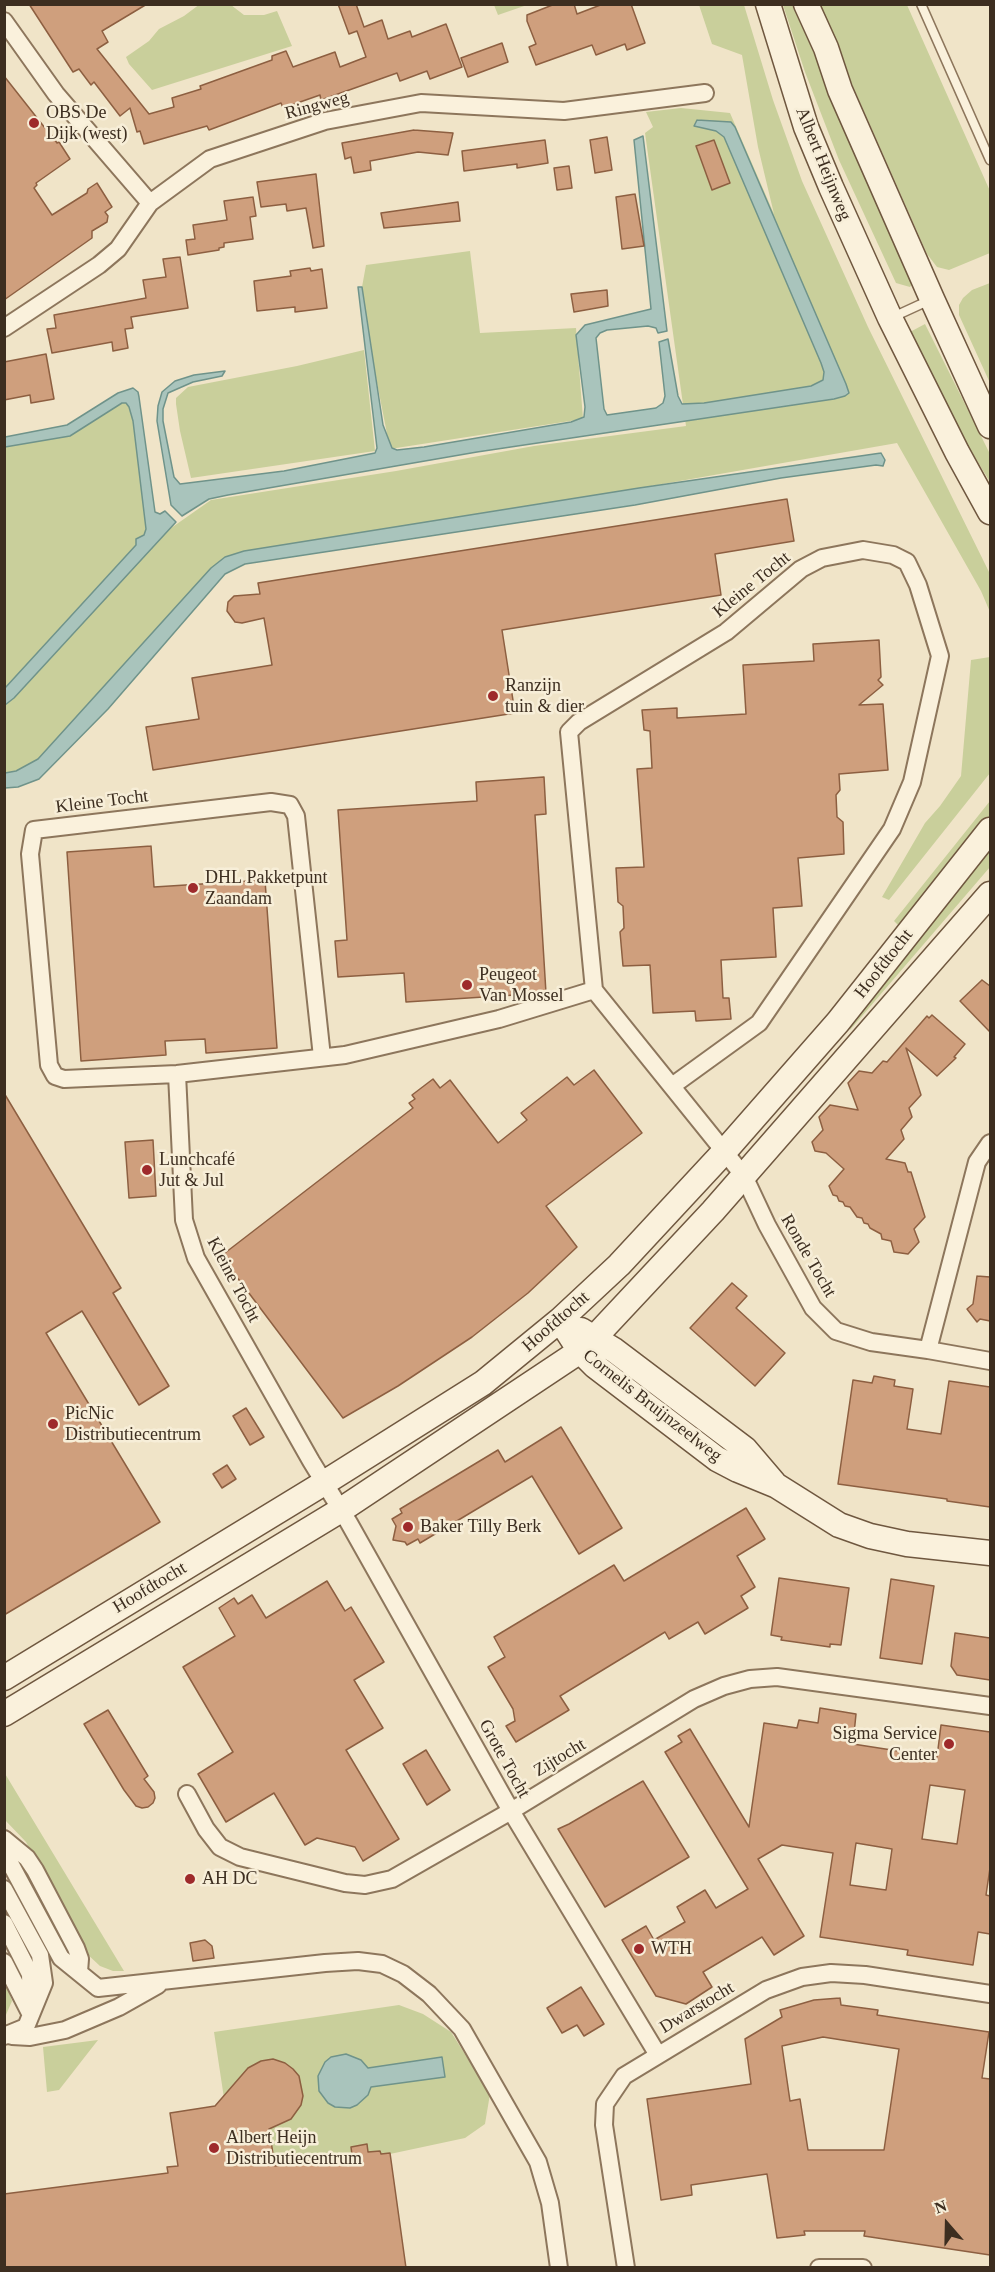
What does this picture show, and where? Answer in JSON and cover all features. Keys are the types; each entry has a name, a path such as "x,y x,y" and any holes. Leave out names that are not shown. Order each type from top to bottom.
{"main road":[{"name":"Albert Heijnweg","path":"768,4 806,127 831,187 890,318 957,452 990,512"},
{"path":"806,4 826,48 840,90 990,426"},
{"name":"Hoofdtocht","path":"4,1678 483,1383 560,1320 619,1265 724,1152 838,1022 990,830"},
{"name":"Hoofdtocht","path":"4,1714 341,1509 588,1344 744,1176 990,894"},
{"name":"Cornelis Bruijnzeelweg","path":"560,1320 588,1344 595,1366 717,1459 777,1486 839,1524 870,1536 908,1544 990,1553"}],"street":[{"path":"4,21 56,94 150,202"},
{"name":"Ringweg","path":"4,328 99,265 118,249 150,202 210,159 325,121 421,103 564,111 705,93"},
{"name":"Kleine Tocht","path":"322,1058 297,816 290,805 271,802 34,830 30,854 49,1065 55,1076 64,1079 177,1074 345,1056 499,1019 594,990 569,732 579,722 726,632 801,569 822,558 863,549 893,555 907,562 918,585 940,656 912,782 892,829 759,1023 672,1086"},
{"path":"594,990 724,1152"},
{"name":"Kleine Tocht","path":"177,1074 184,1220 196,1258 341,1509"},
{"path":"928,1350 977,1162 990,1143"},
{"name":"Ronde Tocht","path":"724,1152 744,1176 766,1225 813,1308 837,1331 871,1342 990,1361"},
{"name":"Grote Tocht","path":"341,1509 511,1811 658,2055"},
{"name":"Zijtocht","path":"187,1794 206,1829 220,1847 240,1857 345,1883 365,1885 392,1879 511,1811 694,1699 724,1686 750,1679 777,1677 990,1706"},
{"path":"4,1839 27,1858 35,1870 76,1948 80,1959 79,1972"},
{"path":"4,1857 10,1863 61,1958 98,1988 358,1961 382,1964 403,1974 429,1994 462,2029 538,2162 550,2203 559,2268"},
{"path":"4,1889 40,1955 44,1983 32,2018 26,2027 7,2036"},
{"path":"4,1923 30,1974 32,2018"},
{"path":"4,1962 32,2018"},
{"name":"Dwarstocht","path":"626,2268 604,2125 604,2104 624,2076 766,1990 802,1977 831,1973 865,1975 990,1994"},
{"path":"7,2036 30,2037 65,2030 119,2007 164,1982"},
{"path":"819,2268 864,2268"}],"lane":[{"path":"921,4 990,160"},
{"path":"890,318 932,299"}],"green space":[{"path":"200,4 231,5 244,15 264,15 277,11 292,46 152,90 129,64 126,57 149,41 159,29 184,16"},
{"path":"494,5 527,5 498,15"},
{"path":"699,5 744,5 773,100 802,181 868,327 990,574 990,612 981,591 897,443 234,559 28,777 5,780 5,705 14,698 164,533 211,500 396,471 534,446 686,426 645,133 653,127 646,112 681,108 730,113 774,214 758,147 742,55 712,44"},
{"path":"783,5 792,5 859,152 914,281 910,287 896,283 839,160 805,72"},
{"path":"817,5 907,5 990,191 990,253 949,270 937,267 927,254"},
{"path":"470,251 480,333 576,328 583,419 390,449 370,347 362,287 366,265"},
{"path":"990,283 990,383 959,315 959,305 972,290"},
{"path":"925,324 990,454 990,482 941,402 910,332"},
{"path":"364,350 375,451 191,478 176,404 176,398 188,387 297,366"},
{"path":"122,403 126,403 129,407 133,421 147,529 144,535 136,539 136,545 5,688 5,447 70,436"},
{"path":"990,657 990,773 889,900 882,897 925,823 961,776 971,660"},
{"path":"990,801 990,819 934,889 898,925 894,921"},
{"path":"990,844 990,867 850,1030 849,1026"},
{"path":"4,1772 124,1971 113,1971 100,1966 85,1952 26,1842 5,1820"},
{"path":"5,1981 12,2001 5,2017"},
{"path":"399,2005 423,2014 451,2032 490,2094 485,2124 465,2138 390,2154 235,2171 214,2032"},
{"path":"98,2040 59,2090 47,2092 43,2047"}],"water":[{"path":"697,120 731,122 735,127 846,384 849,393 845,396 477,452 228,495 209,499 182,516 171,505 157,421 158,406 162,392 175,381 194,375 225,371 222,376 193,382 168,393 163,409 163,421 174,477 180,484 284,471 375,453 377,448 358,287 362,287 383,425 392,448 397,450 424,447 571,422 584,417 585,407 576,335 585,325 651,309 634,140 643,136 667,331 658,333 656,328 648,326 607,330 596,338 604,409 607,415 656,408 663,403 665,396 659,342 668,339 678,396 682,404 704,403 811,386 823,380 824,372 821,363 724,137 716,131 694,126"},
{"path":"133,388 138,392 139,397 155,512 160,514 165,511 176,522 5,705 5,688 136,545 136,539 144,535 146,529 133,421 126,403 122,403 70,436 5,447 5,437 67,425 118,393"},
{"path":"881,453 885,460 883,466 876,465 781,478 635,505 245,564 225,574 108,709 39,779 18,787 5,788 5,773 16,771 38,759 211,568 225,557 244,551 639,488"},
{"path":"346,2054 361,2060 368,2068 442,2057 445,2077 371,2087 368,2095 357,2105 350,2108 335,2107 328,2103 319,2091 318,2076 325,2062 331,2057"}],"building":[{"path":"29,4 147,4 102,31 108,42 97,49 149,114 174,107 172,98 201,89 200,86 272,60 272,56 286,51 293,67 335,52 340,67 366,57 357,31 349,34 338,4 356,4 364,27 382,20 388,39 410,31 412,37 446,24 462,67 430,79 427,71 400,81 397,73 321,100 320,95 283,108 281,103 209,130 207,126 144,144 140,131 137,132 130,108 120,116 94,82 91,85 79,69 73,72"},
{"path":"555,4 574,4 577,14 603,4 631,4 645,43 627,50 625,44 596,55 592,45 536,65 529,47 536,44 527,15"},
{"path":"502,43 508,62 468,77 461,58"},
{"path":"4,76 57,143 59,142 70,159 36,183 34,188 52,215 87,193 88,189 97,183 112,207 105,212 108,216 107,222 92,231 92,238 4,300"},
{"path":"414,130 453,133 448,155 418,152 370,161 371,170 354,173 351,157 345,159 342,143"},
{"path":"607,137 612,170 595,173 590,140"},
{"path":"545,140 548,163 517,168 517,164 464,171 462,151"},
{"path":"714,140 730,183 712,190 696,146"},
{"path":"569,166 572,188 557,190 554,168"},
{"path":"316,174 324,246 313,248 306,208 287,211 286,204 261,207 257,182"},
{"path":"635,194 644,246 622,249 616,197"},
{"path":"253,197 256,216 250,217 253,239 224,243 224,247 219,250 188,255 186,240 195,239 193,225 227,220 224,201"},
{"path":"458,202 460,221 384,228 381,213"},
{"path":"180,257 188,308 131,317 133,328 125,329 128,348 113,351 112,342 52,353 47,329 56,328 54,315 146,298 143,280 166,277 163,259"},
{"path":"310,268 311,271 322,269 327,308 295,312 295,307 257,311 254,281 291,276 290,271"},
{"path":"607,290 608,306 574,312 571,294"},
{"path":"46,354 54,399 31,403 30,395 4,400 4,362"},
{"path":"787,499 794,541 715,554 721,595 502,630 515,713 153,770 146,727 199,719 192,678 272,665 264,618 242,623 235,622 227,611 228,602 234,596 260,594 258,583"},
{"path":"879,640 881,677 878,680 883,685 859,705 883,704 888,770 839,774 840,790 836,795 837,817 843,822 844,854 798,858 802,906 773,908 776,957 721,960 723,998 729,998 731,1019 696,1021 695,1011 653,1013 650,965 623,966 620,932 624,928 623,906 618,902 616,868 644,867 637,769 652,768 650,731 644,730 642,710 677,708 677,718 746,714 743,665 814,661 813,644"},
{"path":"544,777 546,814 535,815 546,993 406,1002 404,973 338,977 335,941 347,940 338,810 477,801 476,782"},
{"path":"151,846 154,887 265,880 277,1048 206,1053 205,1039 165,1041 166,1055 81,1061 67,852"},
{"path":"982,980 990,986 990,1032 960,1001"},
{"path":"932,1015 965,1044 954,1057 956,1058 937,1076 906,1048 921,1095 909,1108 912,1117 901,1130 904,1139 886,1159 905,1163 908,1172 911,1172 925,1217 914,1229 919,1242 908,1254 894,1252 891,1241 882,1239 881,1234 870,1228 862,1218 857,1217 850,1207 845,1206 837,1196 833,1195 829,1186 844,1169 826,1153 815,1151 812,1142 823,1130 819,1117 830,1105 858,1110 848,1083 859,1071 872,1073 883,1061 887,1062 927,1016 929,1018"},
{"path":"594,1070 642,1133 546,1206 577,1247 528,1293 472,1337 398,1386 343,1418 221,1256 413,1108 409,1103 415,1099 412,1095 433,1079 440,1088 450,1080 498,1143 527,1120 521,1113 567,1077 574,1085"},
{"name":"PicNic Distributiecentrum","path":"4,1093 121,1288 113,1293 169,1386 139,1405 82,1311 46,1333 160,1522 4,1615"},
{"path":"153,1140 156,1196 129,1198 125,1142"},
{"path":"977,1276 990,1277 990,1321 980,1319 977,1322 967,1309 973,1304"},
{"path":"732,1283 747,1296 736,1308 785,1353 755,1386 690,1328"},
{"path":"874,1376 895,1380 894,1386 913,1389 907,1429 941,1434 949,1381 990,1387 990,1507 838,1484 853,1380 872,1383"},
{"path":"246,1408 264,1437 250,1445 233,1416"},
{"path":"561,1427 622,1528 579,1554 532,1476 420,1543 418,1539 407,1545 405,1542 393,1540 396,1526 392,1519 402,1513 400,1509 498,1450 505,1462"},
{"path":"227,1465 236,1479 222,1488 213,1474"},
{"path":"746,1508 765,1539 737,1556 755,1587 741,1596 748,1608 705,1634 698,1622 669,1639 665,1632 560,1696 569,1710 516,1742 506,1726 515,1721 513,1709 488,1667 505,1657 494,1637 614,1565 624,1581"},
{"path":"779,1578 849,1588 841,1645 830,1644 830,1647 781,1640 782,1637 771,1635"},
{"path":"891,1579 934,1586 922,1664 880,1658"},
{"path":"327,1581 345,1611 351,1607 384,1662 354,1680 383,1728 346,1750 399,1839 363,1861 355,1847 317,1838 305,1845 274,1793 226,1822 198,1774 233,1752 183,1667 235,1636 219,1608 234,1598 238,1604 252,1595 266,1618"},
{"path":"955,1633 990,1638 990,1680 957,1675 951,1666"},
{"path":"820,1708 856,1714 853,1744 937,1757 941,1725 990,1732 990,1868 986,1895 990,1896 990,1934 978,1932 973,1965 907,1955 908,1950 820,1937 833,1853 782,1845 758,1859 804,1936 774,1955 762,1937 703,1972 712,1987 686,2004 656,1996 622,1940 646,1926 654,1940 685,1922 677,1907 705,1890 716,1908 748,1889 665,1752 682,1742 678,1736 690,1729 749,1827 764,1723 797,1728 799,1720 818,1723","holes":["930,1785 965,1790 957,1844 922,1839","856,1843 892,1849 886,1890 850,1885"]},
{"path":"108,1710 148,1776 144,1779 154,1792 155,1798 148,1807 136,1806 84,1724"},
{"path":"426,1750 450,1790 427,1805 403,1764"},
{"path":"643,1781 689,1857 605,1907 558,1829"},
{"path":"205,1940 212,1946 214,1958 193,1961 190,1943"},
{"path":"581,1987 604,2024 584,2036 577,2025 562,2033 547,2008"},
{"path":"840,1998 841,2005 878,2010 877,2015 989,2032 982,2078 990,2079 990,2255 864,2236 865,2231 804,2231 805,2235 777,2238 767,2174 691,2185 692,2195 661,2200 647,2099 751,2084 745,2039 782,2017 780,2010 814,2000","holes":["823,2037 899,2049 884,2150 808,2150 800,2099 790,2101 782,2046"]},
{"path":"273,2059 285,2063 299,2076 303,2096 301,2105 291,2119 269,2129 275,2166 352,2155 351,2147 367,2144 368,2152 390,2153 406,2268 4,2268 4,2194 168,2173 167,2167 178,2166 170,2113 215,2106 248,2068 261,2061"}],"place":[{"name":"OBS De Dijk (west)","path":"34,123"},
{"name":"Ranzijn tuin & dier","path":"493,696"},
{"name":"DHL Pakketpunt Zaandam","path":"193,888"},
{"name":"Peugeot Van Mossel","path":"467,985"},
{"name":"Lunchcafé Jut & Jul","path":"147,1170"},
{"name":"PicNic Distributiecentrum","path":"53,1424"},
{"name":"Baker Tilly Berk","path":"408,1527"},
{"name":"Sigma Service Center","path":"949,1744"},
{"name":"AH DC","path":"190,1879"},
{"name":"WTH","path":"639,1949"},
{"name":"Albert Heijn Distributiecentrum","path":"214,2148"}]}
